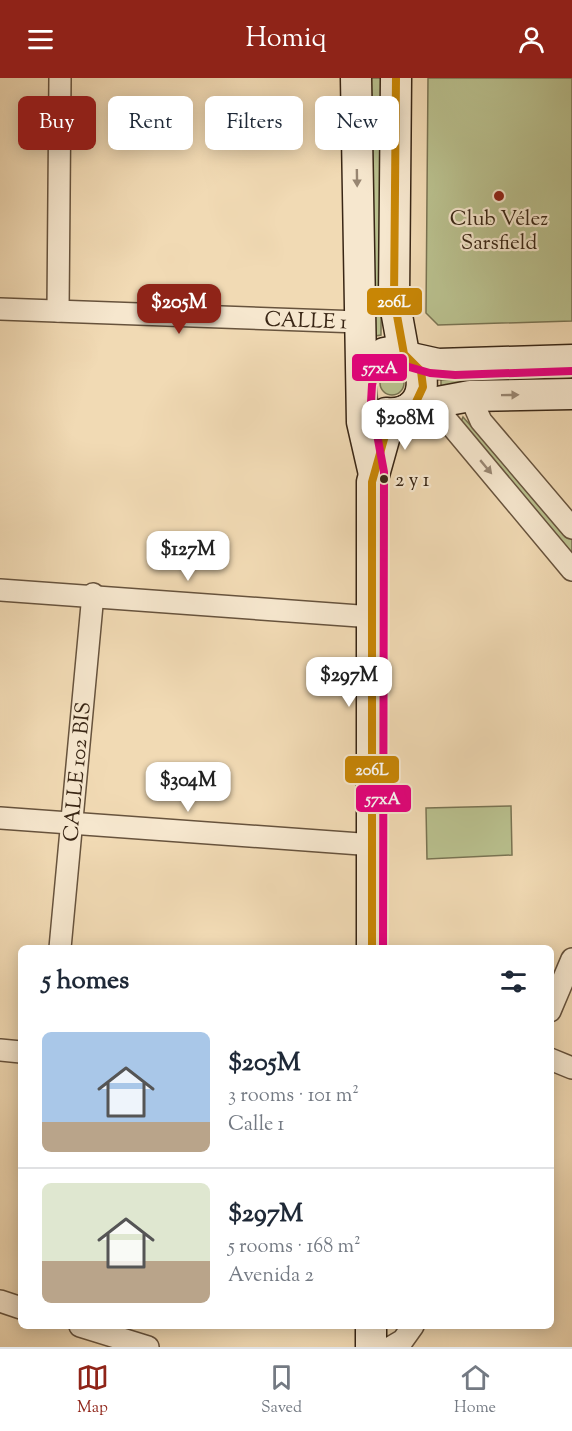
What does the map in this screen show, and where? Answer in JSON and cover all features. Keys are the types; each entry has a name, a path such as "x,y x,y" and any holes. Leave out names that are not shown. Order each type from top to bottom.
{"main road":[{"path":"356,78 362,422 374,472 372,945"},
{"path":"374,472 386,432 423,387 421,371 408,356 394,299 396,78"},
{"path":"572,360 438,364 388,352 380,354 368,364 362,382 368,401 380,411 396,413 470,396 572,394"},
{"path":"371,1329 371,1347"}],"street":[{"path":"58,310 60,78"},
{"name":"CALLE 1","path":"0,309 359,322"},
{"path":"470,396 481,421 572,528"},
{"path":"407,409 430,410 445,418 572,570"},
{"path":"0,590 93,594 374,617"},
{"name":"CALLE 102 BIS","path":"60,945 93,594"},
{"path":"0,818 374,844"},
{"path":"554,1002 572,959"},
{"path":"0,1050 18,1052"},
{"path":"554,1061 572,1068"},
{"path":"0,1301 18,1307"},
{"path":"91,1329 148,1347"},
{"path":"391,1347 403,1340 411,1329"}],"green space":[{"path":"367,78 382,78 382,96 368,96"},
{"name":"Club Vélez Sarsfield","path":"428,78 572,78 572,321 438,325 426,313"},
{"path":"369,150 382,150 381,335 375,336"},
{"path":"392,371 400,375 404,383 400,391 392,395 384,391 380,383 384,375"},
{"path":"572,373 572,384 441,386 441,376"},
{"path":"463,417 572,539 572,553 460,424"},
{"path":"511,806 512,855 427,859 426,808"}],"transit line":[{"name":"206L","path":"372,945 372,482 386,432 416,402 423,387 421,371 404,354 394,299 396,78"},
{"name":"57xA","path":"383,945 384,472 371,402 375,373 381,366 395,363 430,373 455,375 572,371"}],"place":[{"name":"Club Vélez Sarsfield","path":"499,196"},
{"name":"2 y 1","path":"384,479"}]}
